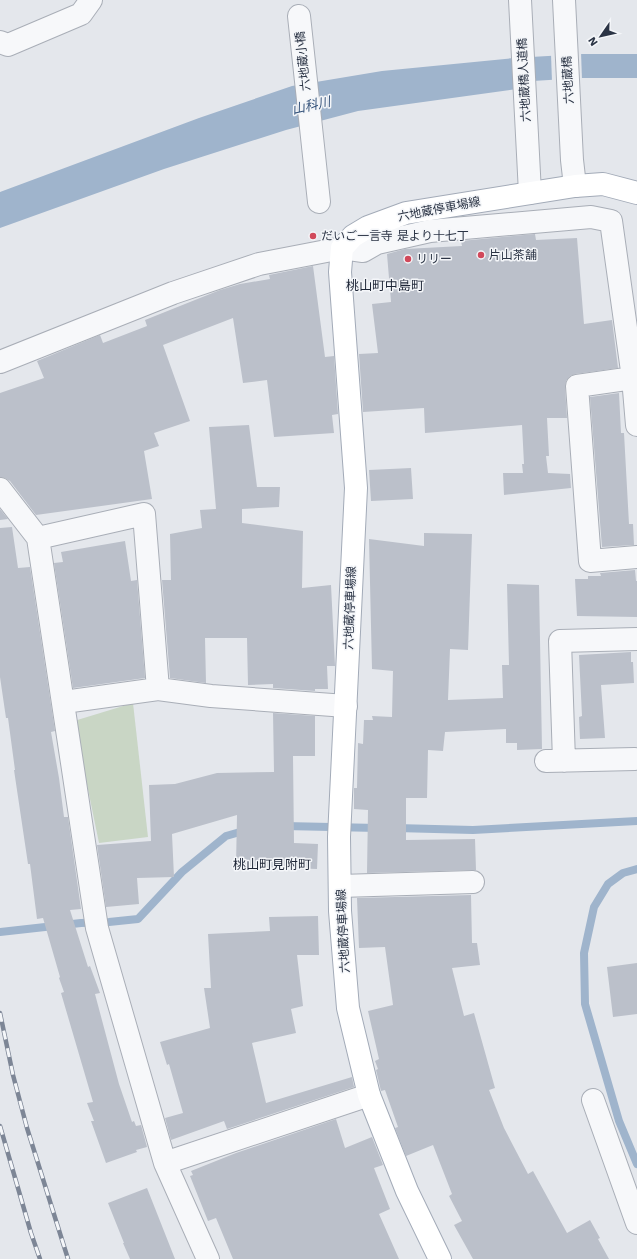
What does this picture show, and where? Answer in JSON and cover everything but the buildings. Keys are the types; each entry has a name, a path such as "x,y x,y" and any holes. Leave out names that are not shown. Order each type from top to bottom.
{"main road":[{"name":"六地蔵停車場線","path":"440,1259 407,1191 369,1095 348,1008 340,911 340,830 356,488 340,272 342,248 353,236 368,226 406,213 575,186 603,184 637,194"}],"street":[{"path":"0,42 8,45 81,14 92,0"},
{"name":"六地蔵橋人道橋","path":"520,0 530,193"},
{"name":"六地蔵橋","path":"564,0 572,160 575,186"},
{"name":"六地蔵小橋","path":"299,20 319,198"},
{"path":"0,362 173,293 259,264 342,248 363,251 377,243 430,231 591,217 611,221 633,378 637,425"},
{"path":"633,378 577,386 590,561 637,557"},
{"path":"0,489 38,538 96,921 165,1163 208,1259"},
{"path":"38,538 144,514 158,689"},
{"path":"635,759 555,761 560,641 637,639"},
{"path":"64,702 158,689 211,696 346,706"},
{"path":"340,886 473,882"},
{"path":"165,1163 369,1095"},
{"path":"593,1100 637,1223"}],"green space":[{"path":"133,703 148,837 99,843 74,721"}],"water":[{"name":"山科川","path":"582,54 637,54 637,78 581,78 517,82 517,89 358,111 286,130 164,169 0,228 0,192 199,118 292,86 382,71 514,58"}],"pier":[{"path":"581,52 582,80 552,82 551,54"}],"waterway":[{"path":"396,828 473,830 637,821"},
{"path":"284,826 378,828"},
{"path":"0,932 81,923 138,919 182,872 226,836 247,830"},
{"path":"637,869 623,873 608,884 594,907 584,953 585,1004 619,1121 637,1164"}],"railway":[{"path":"0,1013 13,1075 27,1128 68,1259"},
{"path":"0,1126 40,1259"}],"place":[{"name":"だいご一言寺 是より十七丁","path":"313,236"},
{"name":"片山茶舗","path":"481,255"},
{"name":"リリー","path":"408,259"}],"district":[{"name":"桃山町中島町","path":"385,285"},
{"name":"桃山町見附町","path":"272,864"}]}
